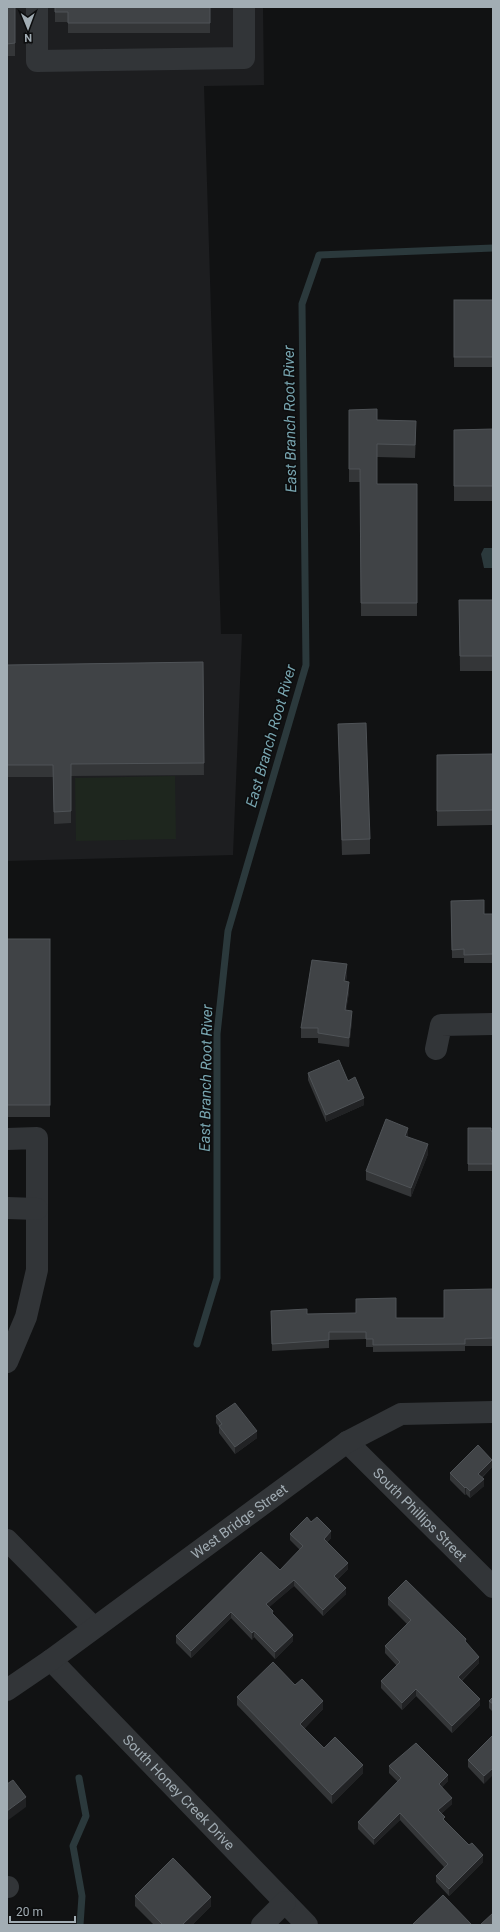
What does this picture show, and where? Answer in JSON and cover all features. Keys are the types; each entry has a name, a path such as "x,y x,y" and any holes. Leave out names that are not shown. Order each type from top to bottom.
{"street":[{"path":"37,7 37,61 244,58 244,7"},
{"path":"436,1049 441,1025 493,1024"},
{"path":"7,1139 37,1138 37,1270 26,1317 7,1362"},
{"path":"7,1208 37,1209"},
{"name":"West Bridge Street","path":"7,1690 52,1660 93,1627 347,1442 401,1414 493,1412"},
{"name":"South Phillips Street","path":"347,1442 493,1587"},
{"path":"7,1540 93,1627"},
{"name":"South Honey Creek Drive","path":"52,1660 307,1925"},
{"path":"262,1925 285,1902"}],"shaded area":[{"path":"7,7 263,7 264,85 204,86 221,634 242,634 233,855 7,861"},
{"path":"484,548 493,548 493,568 484,568 481,554"},
{"path":"175,776 176,839 76,841 75,778"}],"building":[{"path":"7,7 15,7 15,43 7,44"},
{"path":"55,7 210,7 210,23 68,23 68,12 55,12"},
{"path":"454,300 493,300 493,357 454,357"},
{"path":"377,409 377,420 416,421 415,445 377,444 377,484 417,484 417,603 361,603 360,469 349,469 349,410"},
{"path":"493,429 493,486 454,486 454,430"},
{"path":"459,600 493,600 493,656 460,656"},
{"path":"203,662 204,763 71,764 71,811 54,812 53,765 7,765 7,665"},
{"path":"366,723 370,839 342,840 338,724"},
{"path":"493,754 493,810 437,811 437,755"},
{"path":"484,900 484,914 493,914 493,954 464,955 464,949 452,950 451,901"},
{"path":"7,939 50,939 50,1105 7,1105"},
{"path":"312,960 347,964 344,981 349,982 345,1010 352,1011 349,1038 318,1033 318,1028 301,1028"},
{"path":"339,1060 348,1081 355,1077 364,1098 326,1115 308,1073"},
{"path":"386,1119 408,1128 405,1136 428,1144 411,1188 366,1171"},
{"path":"468,1128 491,1128 491,1131 493,1131 493,1164 468,1164"},
{"path":"493,1289 493,1338 465,1339 465,1344 373,1345 373,1339 366,1339 366,1332 329,1332 329,1340 272,1344 271,1311 307,1309 307,1314 356,1313 356,1299 396,1298 396,1318 444,1318 444,1290"},
{"path":"235,1403 257,1431 235,1447 219,1426 222,1424 216,1416"},
{"path":"478,1445 492,1460 478,1474 484,1479 470,1491 450,1473"},
{"path":"307,1517 311,1522 317,1517 331,1531 324,1539 348,1563 334,1576 346,1588 323,1610 294,1580 266,1604 273,1611 272,1613 293,1635 275,1652 254,1631 252,1633 231,1612 191,1651 176,1636 261,1552 280,1570 303,1546 290,1534"},
{"path":"406,1580 466,1639 465,1641 479,1657 458,1677 480,1699 452,1726 416,1689 402,1703 381,1681 400,1662 385,1646 411,1620 388,1598"},
{"path":"273,1662 295,1685 302,1679 323,1701 300,1724 324,1748 335,1737 363,1765 332,1795 237,1697"},
{"path":"493,1697 493,1704 489,1701"},
{"path":"493,1735 493,1768 484,1776 468,1760"},
{"path":"416,1743 448,1775 439,1784 452,1798 438,1810 445,1817 443,1819 469,1845 472,1843 483,1855 449,1889 436,1876 448,1864 400,1813 374,1839 358,1822 401,1778 389,1766"},
{"path":"13,1780 26,1797 7,1811 7,1784"},
{"path":"173,1858 211,1897 182,1925 163,1925 135,1896"},
{"path":"443,1895 472,1925 412,1925"},
{"path":"493,1913 493,1925 480,1925"}],"waterway":[{"name":"East Branch Root River","path":"197,1344 217,1278 217,1034 228,931 306,665 302,304 319,255 493,248"},
{"name":"East Branch Root River","path":"79,1778 86,1816 73,1846 82,1896 80,1925"}]}
